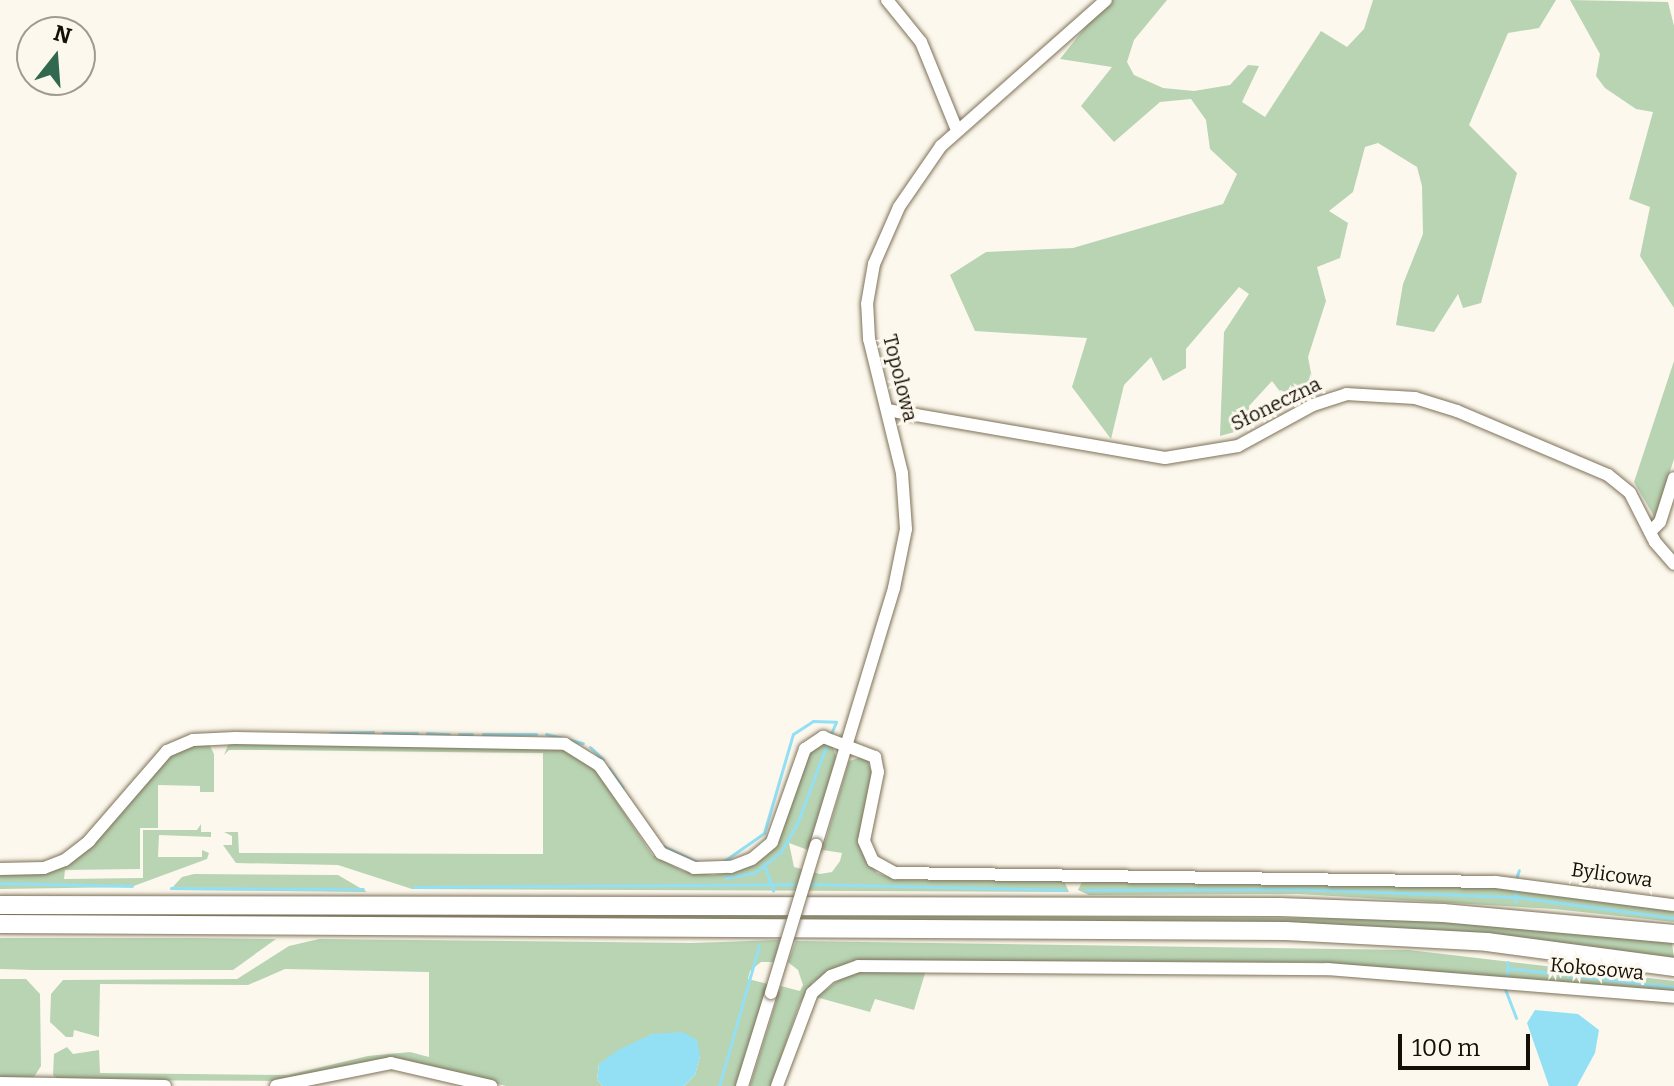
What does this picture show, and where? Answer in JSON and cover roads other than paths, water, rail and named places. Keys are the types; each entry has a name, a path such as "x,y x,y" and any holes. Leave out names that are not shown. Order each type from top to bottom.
{"highway":[{"path":"0,905 1280,907 1443,913 1674,934"},
{"path":"0,924 1286,931 1487,942 1674,967"}],"street":[{"path":"887,0 918,36 957,130"},
{"name":"Topolowa","path":"742,1086 894,588 906,529 904,486 869,339 870,279 899,207 957,130 1106,0"},
{"name":"Słoneczna","path":"887,410 1165,458 1238,446 1279,421 1346,394 1399,395 1457,411 1608,475 1630,493 1650,532 1674,564"},
{"path":"1650,532 1660,522 1674,478"},
{"path":"0,869 44,868 65,860 89,841 167,751 193,740 235,738 565,744 599,765 661,853 694,868 723,869 746,863 772,842 809,741 823,737 847,744"},
{"name":"Bylicowa","path":"847,744 871,752 877,761 864,841 873,861 891,873 1544,886 1674,905"},
{"name":"Kokosowa","path":"777,1086 812,993 825,979 852,967 1307,968 1674,997"},
{"path":"276,1086 391,1063 491,1086"},
{"path":"0,1083 165,1086"}],"water":[{"path":"1535,1010 1578,1014 1599,1030 1595,1053 1577,1086 1549,1086 1527,1023"},
{"path":"683,1032 697,1040 700,1056 695,1075 684,1086 603,1086 597,1080 599,1064 618,1050 652,1034"}],"waterway":[{"path":"724,861 764,833 793,734 813,721 836,722 831,734"},
{"path":"330,733 373,732"},
{"path":"383,733 417,733"},
{"path":"427,733 449,734"},
{"path":"459,734 472,734"},
{"path":"483,734 536,734"},
{"path":"546,734 583,743"},
{"path":"725,878 754,873 780,853 797,824 828,741"},
{"path":"590,747 603,759"},
{"path":"609,768 623,788"},
{"path":"663,846 698,862"},
{"path":"764,864 773,890"},
{"path":"1517,876 1519,870"},
{"path":"0,883 132,886"},
{"path":"414,887 802,884"},
{"path":"809,884 1065,890"},
{"path":"171,888 363,889"},
{"path":"1086,890 1296,889 1516,897 1674,918"},
{"path":"1515,902 1516,891"},
{"path":"719,1086 759,946"},
{"path":"1507,975 1508,962"},
{"path":"1507,968 1674,987"},
{"path":"1505,989 1516,1018"}]}
